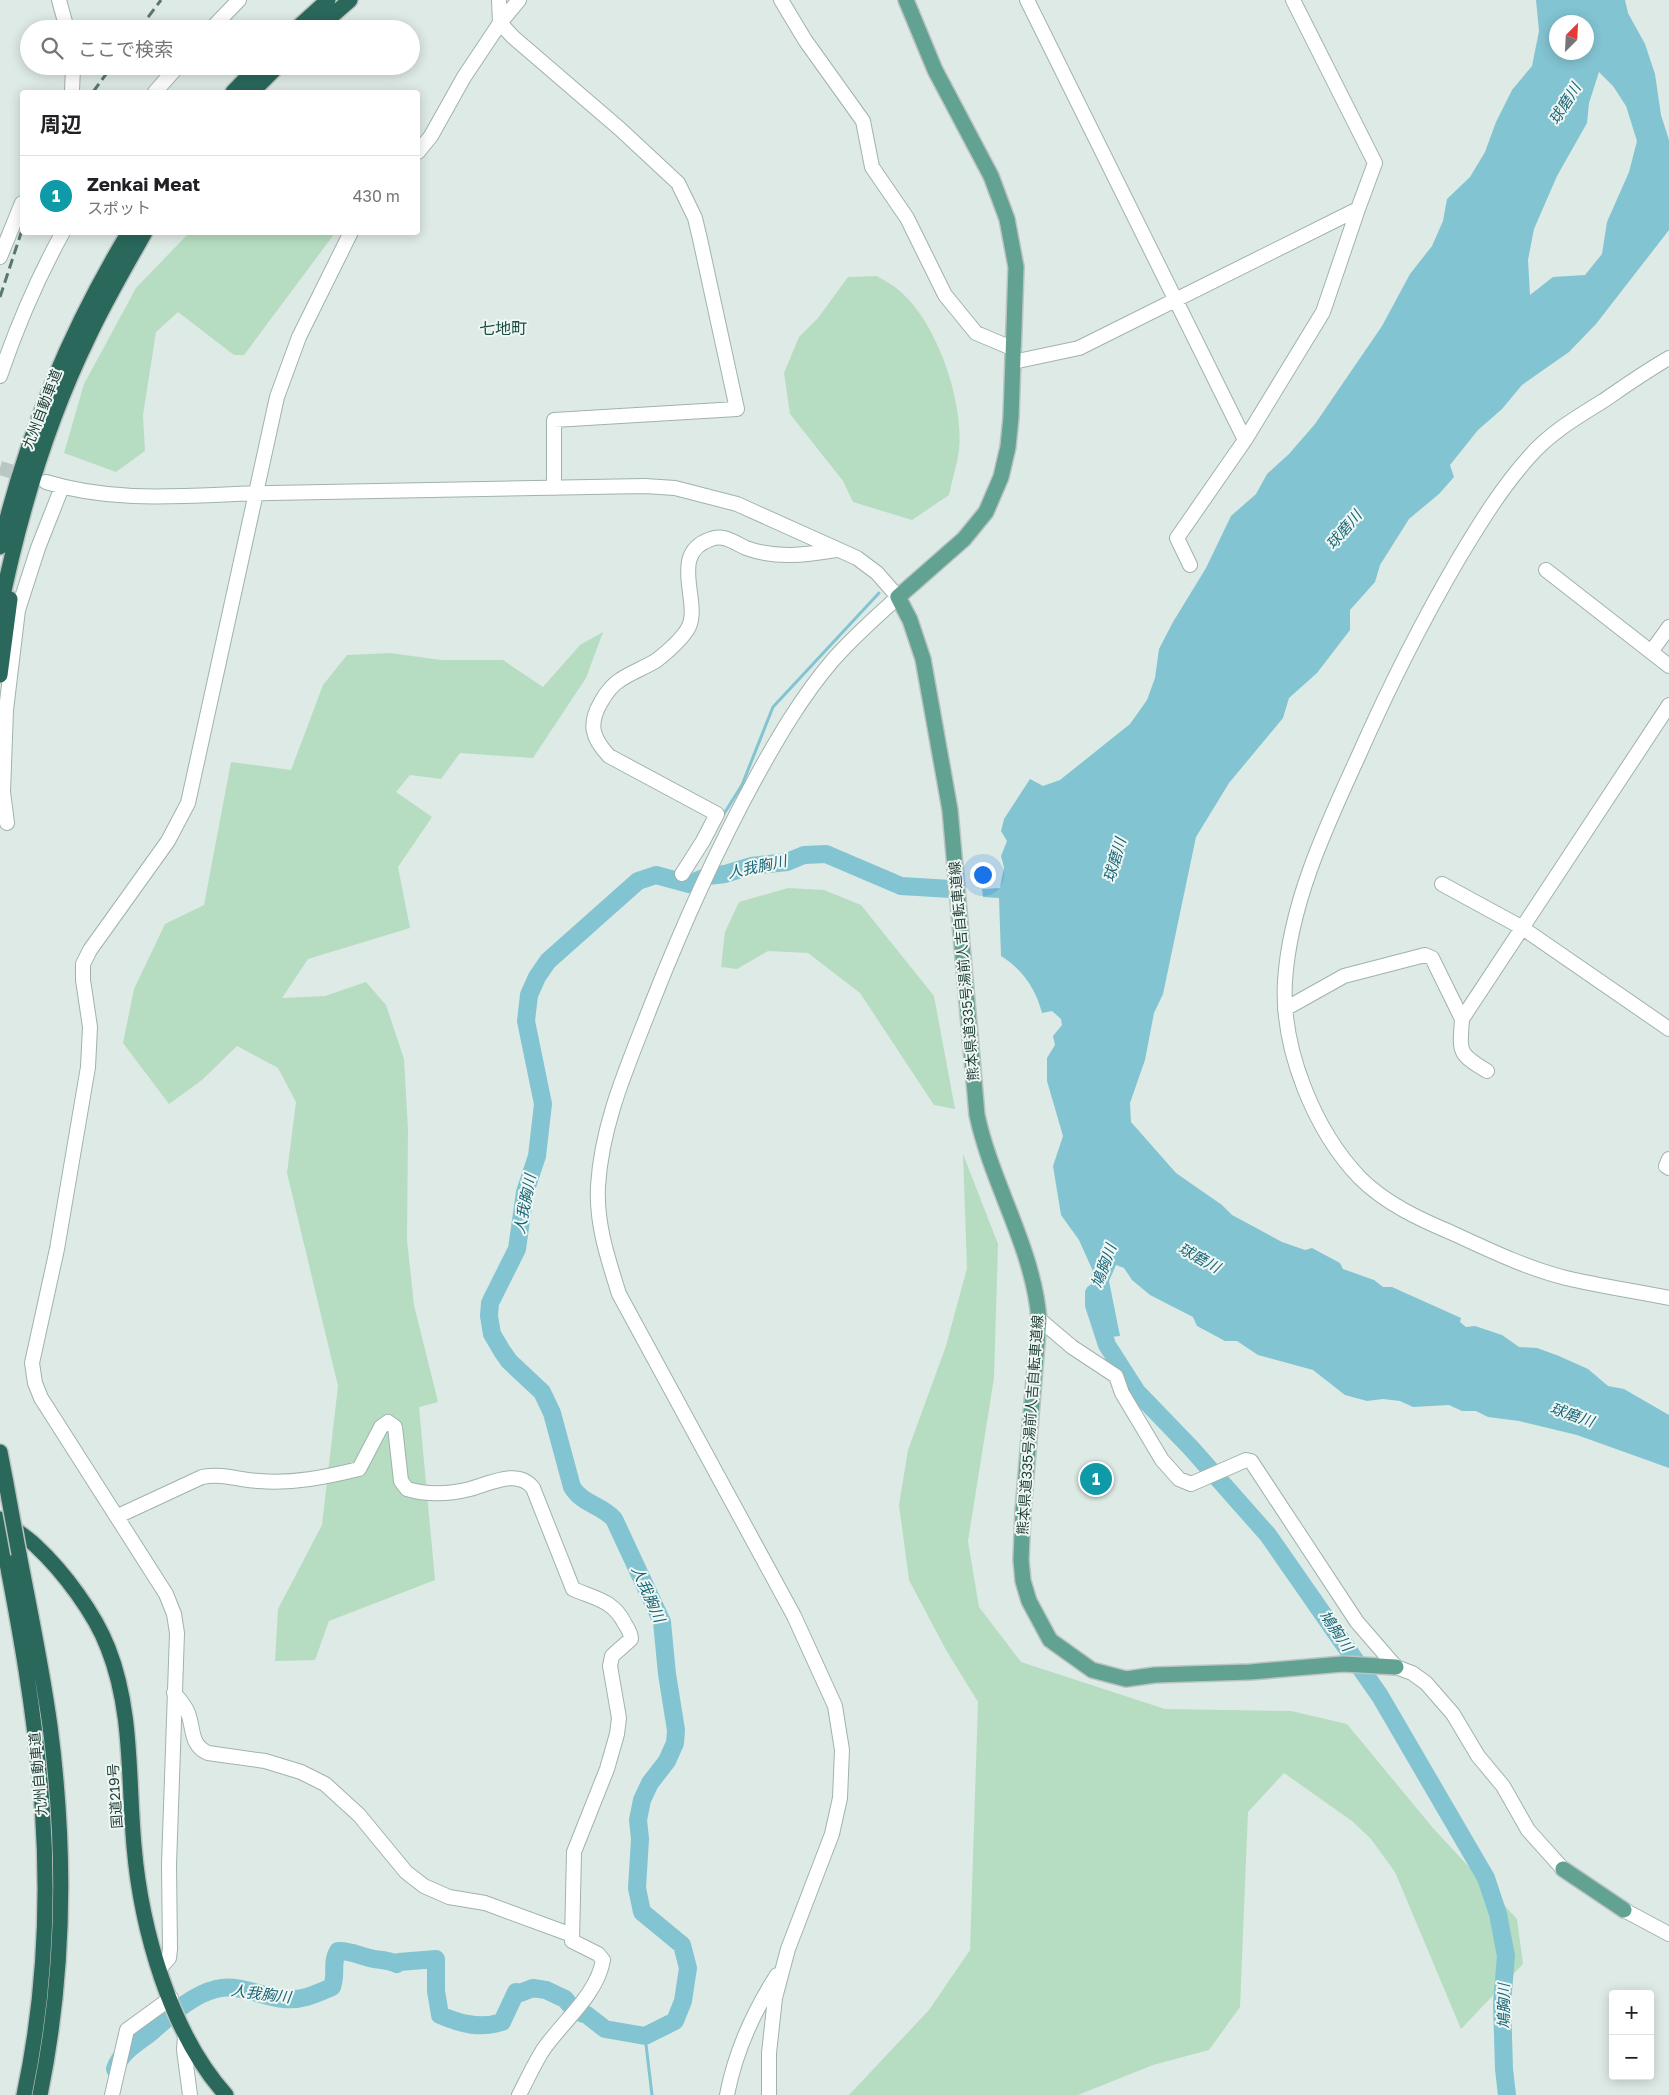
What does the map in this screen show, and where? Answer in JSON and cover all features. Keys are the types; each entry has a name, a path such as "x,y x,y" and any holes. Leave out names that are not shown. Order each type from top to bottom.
{"highway":[{"path":"306,20 328,0"},
{"path":"327,20 350,0"},
{"path":"235,90 249,75"},
{"path":"254,90 269,75"},
{"name":"九州自動車道","path":"0,546 33,436 52,384 102,276 126,235"},
{"name":"九州自動車道","path":"0,610 20,526 46,441 88,336 143,235"},
{"path":"0,675 20,526"},
{"name":"九州自動車道","path":"0,1452 50,1725 59,1843 60,1924 56,1989 40,2095"},
{"name":"国道219号","path":"0,1519 37,1546 79,1596 108,1647 123,1698 134,1846 141,1900 160,1968 185,2035 226,2095"},
{"name":"九州自動車道","path":"0,1528 36,1726 45,1842 45,1922 41,1988 24,2095"}],"main road":[{"path":"898,597 964,539 986,512 1001,477 1008,447 1014,356 1016,266 1007,219 991,176 935,70 906,0"},
{"name":"熊本県道335号湯前人吉自転車道線","path":"898,597 910,620 923,659 950,810 977,1115 984,1148 1037,1290 1039,1319 1023,1511 1021,1560 1023,1580 1029,1602 1050,1640 1092,1670 1126,1679 1156,1675 1250,1672 1343,1664 1396,1667"},
{"path":"1563,1869 1624,1910"}],"street":[{"path":"59,0 65,20"},
{"path":"220,20 239,0"},
{"path":"499,0 500,23 678,183 695,218 737,409 554,420 554,488"},
{"path":"420,149 441,119 464,77 500,23 518,0"},
{"path":"781,0 805,40 862,121 872,167 907,218 945,295 976,333 1014,356 1079,348 1358,209"},
{"path":"1027,0 1245,440"},
{"path":"1190,565 1177,538 1245,440 1323,312 1375,163 1293,0"},
{"path":"72,90 73,75"},
{"path":"157,90 170,75"},
{"path":"0,257 20,208"},
{"path":"0,376 19,321 43,268 61,235"},
{"path":"160,1968 169,1958 170,1949 169,1866 176,1633 174,1614 166,1594 118,1516 84,1468 41,1398 35,1383 32,1363 57,1249 88,1068 90,1027 83,980 83,964 90,950 168,841 188,803 257,493 266,441 283,376 313,307 349,235"},
{"path":"1669,358 1558,430 1538,447 1493,504 1431,605 1393,678 1338,802 1312,868 1290,942 1285,982 1285,1009 1289,1038 1298,1071 1309,1099 1336,1149 1361,1180 1387,1200 1420,1219 1490,1250 1563,1277 1669,1298"},
{"path":"46,482 62,487 136,498 257,493 646,486 675,488 737,504 857,558 877,572 898,597 833,659 812,687 766,758 721,843 682,927 614,1102 602,1143 598,1189 602,1240 618,1294 794,1616 835,1706 842,1750 840,1798 832,1834 784,1964 775,1998 769,2052 769,2095"},
{"path":"7,823 4,792 6,710 18,610 38,548 62,487"},
{"path":"682,874 703,842 717,814 609,756 598,744 592,728 595,712 610,688 620,680 658,659 688,629 691,614 688,570 697,548 710,539 722,537 768,555 808,555 836,550"},
{"path":"1546,570 1669,666"},
{"path":"1651,652 1669,627"},
{"path":"1487,1071 1463,1055 1460,1048 1462,1019 1669,705"},
{"path":"1442,884 1521,927 1669,1029"},
{"path":"1285,1009 1344,976 1425,955 1432,958 1462,1019"},
{"path":"1669,1158 1666,1166 1669,1168"},
{"path":"1039,1319 1072,1347 1116,1376 1122,1393 1162,1460 1179,1479 1191,1484 1246,1460 1251,1461 1356,1622 1396,1667 1412,1673 1426,1683 1454,1714 1478,1756 1502,1786 1528,1830 1563,1869"},
{"path":"118,1516 217,1474 260,1481 315,1479 359,1469 381,1427 388,1422 395,1426 401,1482 407,1489 437,1493 470,1489 504,1479 520,1479 528,1482 533,1488 573,1589 614,1607 631,1634 631,1639 612,1656 610,1666 619,1718 618,1734 607,1769 574,1852 573,1943 598,1954 603,1960 597,1983 542,2052 519,2095"},
{"path":"174,1693 188,1712 194,1739 201,1750 208,1753 265,1761 301,1772 325,1784 359,1815 406,1872 424,1886 449,1897 485,1903 572,1935"},
{"path":"1624,1910 1669,1934"},
{"path":"727,2095 729,2081 752,2019 763,1996 784,1964"},
{"path":"112,2095 127,2030 171,1998"},
{"path":"185,2035 184,2050 190,2095"}],"green space":[{"path":"187,235 334,235 244,355 234,355 178,312 156,332 143,415 145,451 116,472 64,453 84,384 136,288"},
{"path":"877,276 902,293 927,324 946,366 957,410 959,450 949,495 912,520 853,502 843,481 790,414 784,373 799,337 818,318 848,277"},
{"path":"603,632 586,678 533,758 460,753 441,779 410,775 396,792 432,817 398,867 410,928 308,959 282,998 325,996 366,982 386,1005 404,1059 408,1129 407,1240 414,1305 438,1402 419,1407 435,1580 329,1621 315,1660 275,1661 278,1609 322,1525 338,1386 287,1173 296,1102 278,1068 237,1046 202,1080 169,1104 123,1043 134,989 165,924 204,905 231,762 291,770 323,685 347,655 390,653 441,660 503,660 543,687 580,645"},
{"path":"788,888 824,890 861,905 934,996 955,1109 934,1105 860,993 808,953 768,951 737,969 721,967 725,932 739,902"},
{"path":"963,1154 998,1244 994,1378 968,1541 979,1607 1021,1662 1165,1709 1291,1711 1347,1724 1433,1828 1517,1919 1523,1964 1461,2029 1395,1872 1371,1839 1352,1821 1284,1773 1248,1812 1240,2007 1209,2050 1153,2065 1078,2095 849,2095 929,2010 970,1950 978,1702 946,1650 909,1580 899,1505 908,1450 946,1346 967,1268"}],"water":[{"name":"球磨川","path":"1536,0 1625,0 1628,13 1645,44 1655,74 1661,115 1669,140 1669,230 1596,324 1569,352 1522,385 1502,409 1478,430 1450,465 1454,477 1439,494 1409,519 1380,565 1375,582 1350,610 1350,630 1317,673 1289,698 1283,718 1229,783 1196,837 1163,994 1154,1013 1145,1060 1130,1103 1131,1122 1176,1173 1222,1205 1232,1215 1282,1242 1305,1250 1312,1248 1340,1263 1343,1269 1374,1280 1383,1287 1392,1287 1461,1318 1460,1322 1466,1327 1475,1326 1502,1335 1519,1347 1537,1348 1588,1369 1608,1386 1624,1389 1669,1415 1669,1468 1577,1435 1519,1421 1488,1417 1476,1411 1462,1411 1449,1405 1413,1407 1400,1401 1383,1399 1367,1401 1345,1395 1313,1370 1258,1355 1237,1341 1225,1341 1197,1326 1193,1317 1150,1295 1132,1280 1124,1268 1116,1265 1109,1281 1120,1336 1098,1338 1109,1323 1105,1313 1096,1316 1091,1286 1092,1269 1079,1240 1061,1215 1053,1166 1063,1136 1047,1081 1047,1058 1055,1045 1053,1036 1062,1025 1061,1019 1052,1011 1042,1013 1032,988 1022,973 1001,956 999,898 983,897 982,889 1000,888 1004,867 1001,856 1007,841 1001,831 1004,819 1030,779 1043,786 1060,780 1130,724 1147,700 1155,678 1159,649 1206,568 1231,516 1256,494 1267,474 1289,454 1315,424 1382,326 1410,274 1432,246 1443,221 1447,199 1470,177 1485,152 1496,122 1512,90 1532,66 1539,31","holes":["1599,72 1613,86 1626,106 1637,141 1629,172 1607,222 1602,254 1585,275 1553,277 1530,295 1528,260 1534,229 1557,176 1587,123 1589,103"]}],"waterway":[{"path":"722,817 742,785 773,707 879,593"},
{"name":"人我胸川","path":"115,2069 117,2063 129,2049 189,2001 207,1992 216,1989 233,1988 276,1998 297,1999 332,1987 335,1959 338,1951 397,1964 399,1962 436,1959 436,1991 440,2015 463,2023 486,2025 502,2022 516,1992 520,1993 533,1988 546,1990 565,1999 575,2011 587,2015 605,2029 645,2036 675,2021 683,2001 688,1968 682,1945 642,1912 637,1888 640,1839 638,1820 642,1800 650,1783 667,1761 675,1743 676,1730 667,1674 662,1622 614,1519 604,1510 581,1497 572,1487 552,1413 542,1392 509,1361 502,1351 492,1334 489,1316 490,1303 517,1249 525,1192 537,1156 543,1104 526,1021 529,995 537,977 548,961 638,881 656,875 689,884 708,876 725,874 751,866 787,862 804,855 826,854 901,886 951,889"},
{"name":"鳩胸川","path":"1094,1293 1094,1305 1107,1345 1137,1392 1191,1448 1268,1535 1380,1696 1486,1878 1498,1914 1506,1956 1502,2003 1504,2069 1507,2095"},
{"path":"645,2036 652,2095"}],"tunnel":[{"path":"0,468 31,477"}],"railway":[{"path":"146,20 161,0"},
{"path":"94,90 105,75"},
{"path":"0,297 20,235"}],"place":[{"name":"Zenkai Meat","path":"1096,1479"}],"district":[{"name":"七地町","path":"503,328"}]}
